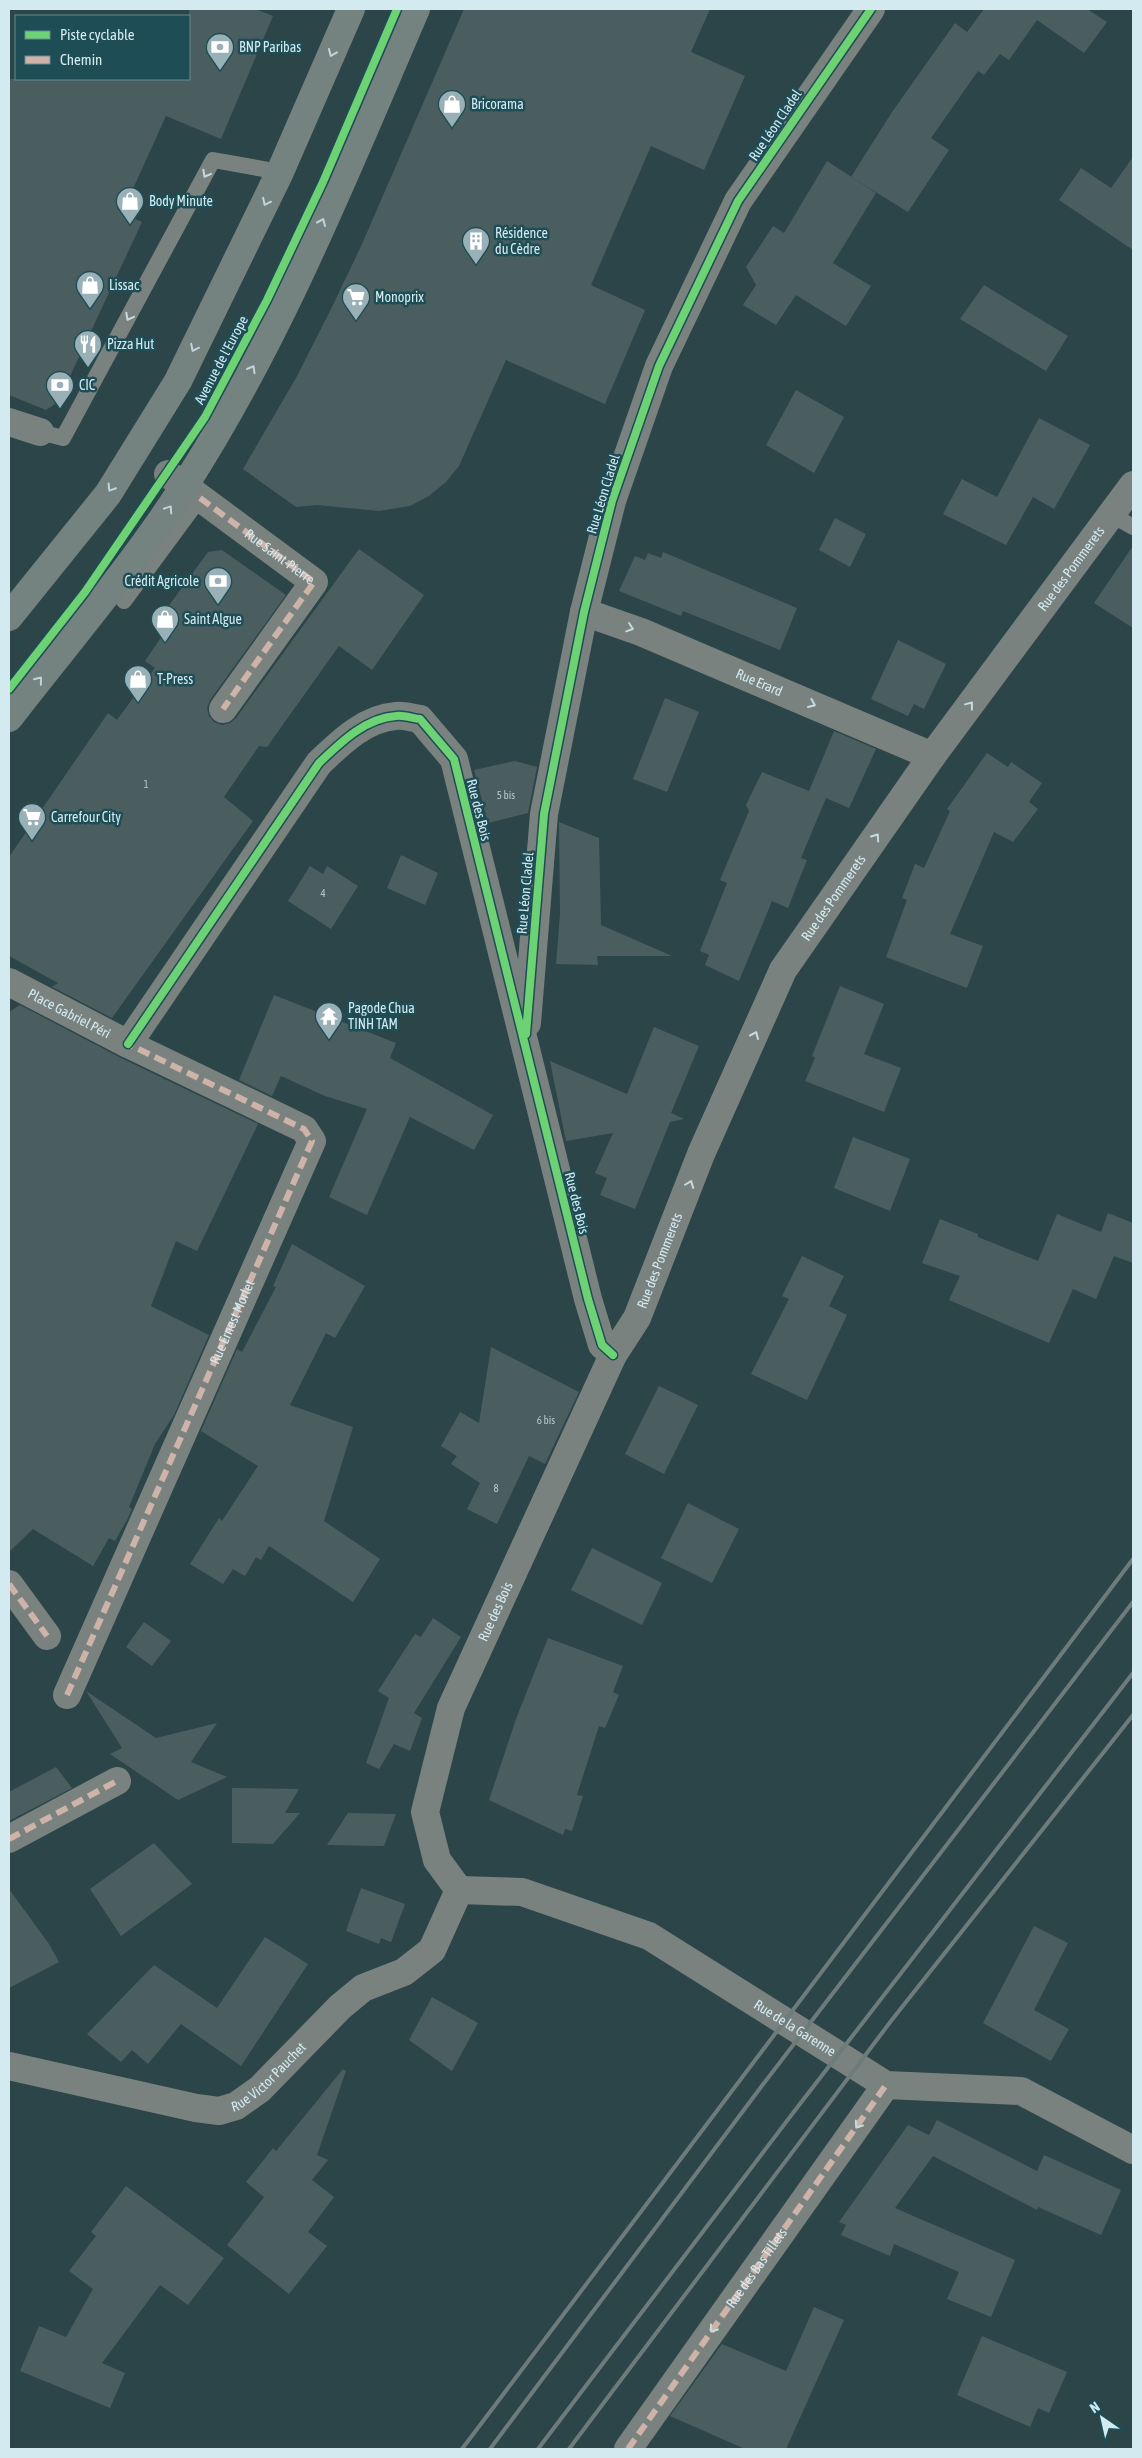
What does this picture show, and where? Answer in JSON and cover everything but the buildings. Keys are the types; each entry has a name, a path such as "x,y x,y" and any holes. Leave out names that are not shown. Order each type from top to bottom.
{"main road":[{"name":"Avenue de l'Europe","path":"9,617 108,494 178,380 280,172 351,9"},
{"path":"9,718 148,540 184,486 272,334 416,9"}],"street":[{"name":"Rue Léon Cladel","path":"526,1044 544,814 584,612 612,501 659,366 738,202 871,9"},
{"path":"9,422 40,432"},
{"name":"Rue des Pommerets","path":"613,1355 638,1318 702,1154 784,970 932,756 1122,521 1133,485"},
{"name":"Rue Saint-Pierre","path":"184,486 314,582 223,709"},
{"name":"Rue Erard","path":"584,612 641,632 932,756"},
{"name":"Rue des Bois","path":"128,1044 319,763 345,738 372,723 396,716 420,719 454,759 588,1299 602,1345 613,1355 451,1708 425,1812 438,1860 459,1890"},
{"name":"Place Gabriel Péri","path":"9,982 128,1044"},
{"name":"Rue Ernest Morlet","path":"67,1695 312,1140 304,1129 128,1044"},
{"path":"9,1584 47,1636"},
{"path":"9,1840 117,1781"},
{"name":"Rue Victor Pauchet","path":"9,2066 196,2108 219,2111 236,2106 260,2089 340,2007 363,1988 404,1972 432,1950 459,1890"},
{"name":"Rue de la Garenne","path":"459,1890 522,1892 649,1936 886,2085 1021,2092 1133,2150"},
{"name":"Rue des Bas Tillets","path":"628,2449 886,2085"}],"lane":[{"path":"40,432 63,438 213,160 280,172"},
{"path":"124,601 184,486"}],"railway":[{"path":"462,2449 1133,1559"},
{"path":"490,2449 761,2087 1133,1602"},
{"path":"538,2449 796,2109 1133,1673"},
{"path":"569,2449 891,2021 1133,1715"}],"marked path":[{"path":"200,498 314,582 223,709"},
{"path":"67,1695 312,1141 304,1129 128,1044"},
{"path":"9,1584 47,1636"},
{"path":"9,1839 117,1781"},
{"path":"628,2449 886,2085"}],"cycle path":[{"path":"9,689 85,592 205,417 267,300 323,182 397,9"},
{"path":"526,1034 544,814 584,612 612,501 659,366 738,201 871,9"},
{"path":"128,1044 319,763 354,733 374,721 399,716 420,719 454,759 588,1299 602,1345 613,1355"}],"place":[{"name":"BNP Paribas","path":"220,71"},
{"name":"Bricorama","path":"452,128"},
{"name":"Body Minute","path":"130,225"},
{"name":"Résidence du Cèdre","path":"476,265"},
{"name":"Lissac","path":"90,309"},
{"name":"Monoprix","path":"356,321"},
{"name":"Pizza Hut","path":"88,368"},
{"name":"CIC","path":"60,409"},
{"name":"Crédit Agricole","path":"218,605"},
{"name":"Saint Algue","path":"165,643"},
{"name":"T-Press","path":"138,703"},
{"name":"Carrefour City","path":"32,841"},
{"name":"Pagode Chua TINH TAM","path":"329,1040"}]}
